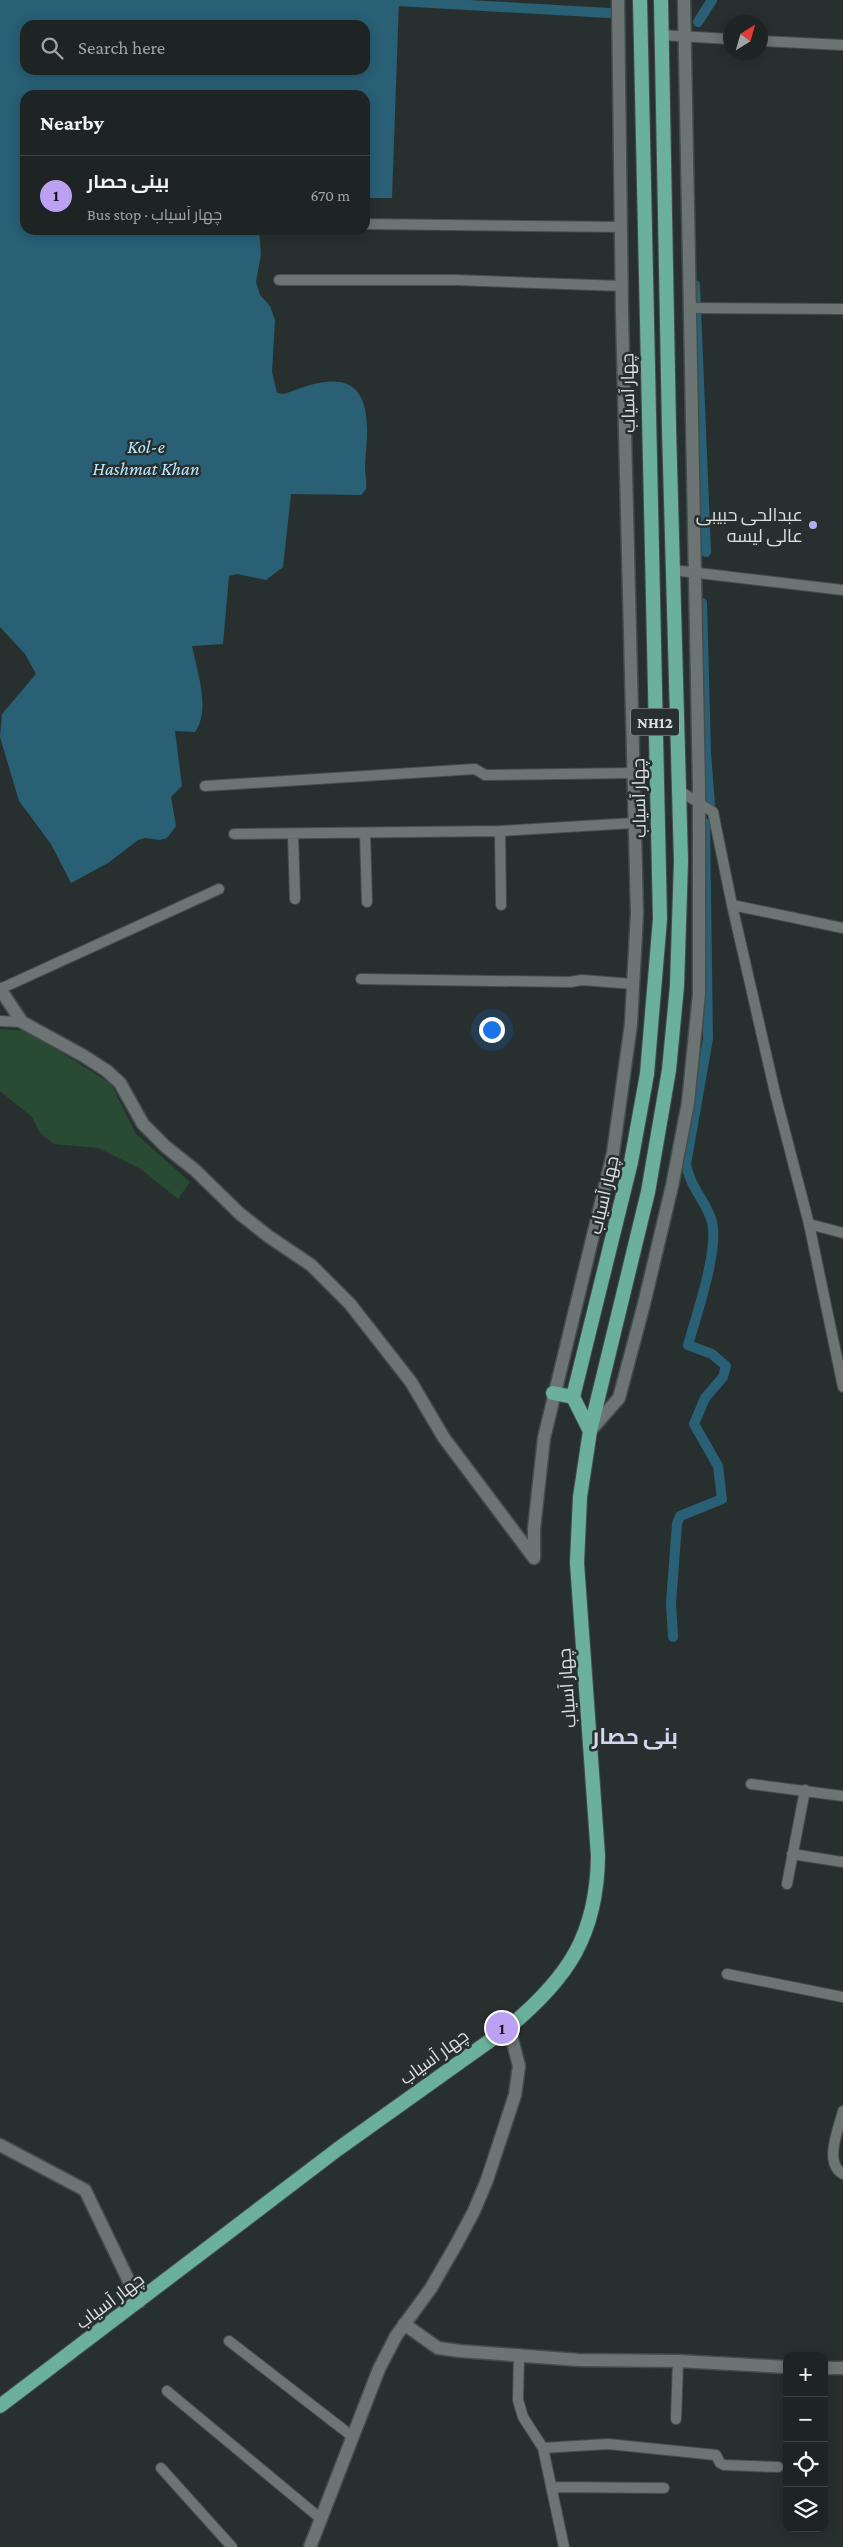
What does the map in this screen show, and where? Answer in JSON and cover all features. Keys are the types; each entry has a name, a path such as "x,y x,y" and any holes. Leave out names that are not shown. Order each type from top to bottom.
{"highway":[{"name":"چهار آسیاب","path":"573,1398 631,1162 647,1074 660,918 640,0"},
{"name":"چهار آسیاب","path":"0,2406 338,2149 509,2027 555,1985 572,1961 592,1914 598,1885 596,1820 576,1563 580,1497 590,1431 648,1192 669,1070 677,986 681,862 680,792 673,570 661,0"},
{"path":"554,1393 573,1398 590,1431"}],"street":[{"path":"219,889 0,989 22,1022 84,1056 107,1071 120,1083 144,1124 166,1147 195,1170 260,1230 311,1265 350,1304 410,1382 444,1438 534,1558 534,1529 544,1438 613,1154 631,1024 637,913 622,286 618,0"},
{"path":"590,1431 619,1398 648,1286 672,1186 688,1103 699,994 699,804 694,571 694,308 684,0"},
{"path":"661,35 723,39"},
{"path":"768,41 843,45"},
{"path":"370,224 621,227"},
{"path":"279,280 456,280 622,286"},
{"path":"694,308 843,309"},
{"path":"673,570 843,590"},
{"path":"205,786 475,769 485,775 633,773"},
{"path":"680,792 713,812 732,905 776,1097 809,1224 843,1387"},
{"path":"234,834 500,831 634,823"},
{"path":"500,831 501,905"},
{"path":"365,832 367,902"},
{"path":"293,834 295,899"},
{"path":"732,905 843,928"},
{"path":"361,979 570,982 582,980 633,984"},
{"path":"0,1022 22,1022"},
{"path":"809,1224 843,1233"},
{"path":"751,1784 843,1796"},
{"path":"786,1884 805,1790"},
{"path":"792,1854 843,1862"},
{"path":"727,1974 843,1997"},
{"path":"310,2547 378,2369 404,2324 431,2288 474,2211 501,2140 514,2095 519,2066 509,2027"},
{"path":"843,2111 833,2151 834,2164 843,2174"},
{"path":"0,2145 85,2190 139,2302"},
{"path":"404,2324 438,2348 579,2360 678,2361 783,2367"},
{"path":"230,2340 352,2437"},
{"path":"519,2354 518,2400 523,2417 543,2448 564,2547"},
{"path":"676,2419 678,2361"},
{"path":"828,2368 843,2368"},
{"path":"167,2391 320,2518"},
{"path":"543,2448 608,2444 716,2455 720,2463 724,2465 778,2467"},
{"path":"161,2468 232,2547"},
{"path":"552,2487 664,2488"}],"green space":[{"path":"0,1029 28,1031 111,1084 136,1134 190,1182 178,1199 141,1169 98,1148 54,1144 40,1133 32,1117 0,1091"}],"water":[{"name":"Kol-e Hashmat Khan","path":"0,0 399,0 392,198 370,198 370,90 20,90 20,235 259,235 261,254 256,282 260,295 270,306 275,320 272,372 277,393 284,394 319,383 333,381 351,386 359,394 364,405 367,431 366,489 361,495 291,494 283,567 266,580 237,574 229,576 223,644 192,646 201,690 202,713 200,723 195,732 175,731 182,786 171,797 176,826 167,838 160,840 145,838 138,840 108,863 71,883 51,844 19,801 0,737 2,714 36,674 25,654 0,627"}],"waterway":[{"path":"380,0 609,13"},
{"path":"698,22 712,0"},
{"path":"695,285 706,552"},
{"path":"702,603 706,753 710,805"},
{"path":"673,1637 671,1603 677,1524 680,1516 722,1499 718,1466 694,1424 705,1398 723,1377 726,1366 712,1354 688,1345 706,1284 713,1234 710,1215 691,1180 686,1164 708,1039 705,823"}],"place":[{"name":"عبدالحی حبیبی عالی لیسه","path":"813,525"},
{"name":"بینی حصار","path":"502,2028"}],"district":[{"name":"بنی حصار","path":"635,1736"}]}
